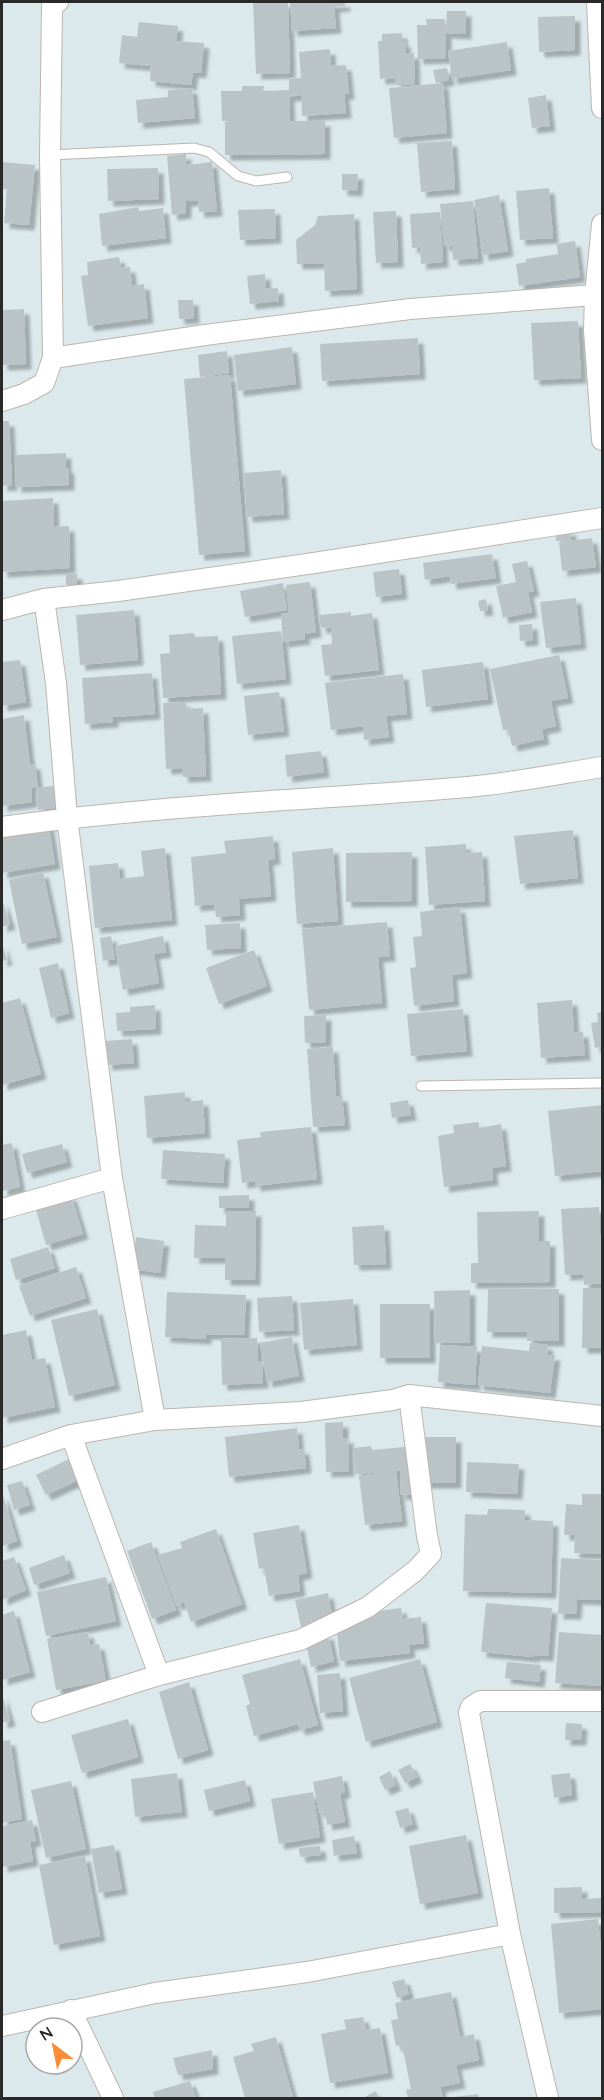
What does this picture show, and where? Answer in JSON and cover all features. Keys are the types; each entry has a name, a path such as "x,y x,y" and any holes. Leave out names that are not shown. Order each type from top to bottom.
{"street":[{"path":"2,401 24,394 44,383 53,358 50,154 52,5 58,2"},
{"path":"597,2 603,108"},
{"path":"603,224 598,255 594,330 603,440"},
{"path":"53,358 205,335 410,309 595,295"},
{"path":"2,610 44,599 118,591 603,518"},
{"path":"44,599 56,683 67,818 112,1178 155,1420"},
{"path":"2,827 67,818 241,802 470,787 603,767"},
{"path":"2,1209 112,1178"},
{"path":"42,1712 159,1675 300,1640 368,1607 415,1571 431,1554 409,1395"},
{"path":"2,1459 71,1435 155,1420 301,1412 393,1400 409,1395 603,1416"},
{"path":"71,1435 159,1675"},
{"path":"548,2098 510,1934 469,1713 471,1707 480,1701 603,1701"},
{"path":"2,2026 156,1994 308,1972 510,1934"},
{"path":"71,2010 113,2098"}],"lane":[{"path":"50,154 194,148 209,152 238,176 256,181 287,177"},
{"path":"421,1086 603,1083"}],"building":[{"path":"253,2 288,2 290,73 256,74"},
{"path":"290,2 345,2 345,6 334,7 336,28 292,31"},
{"path":"447,11 466,11 466,34 446,33 446,58 418,59 417,25 427,25 426,19 445,19 446,29"},
{"path":"575,16 575,50 539,52 538,17"},
{"path":"139,22 178,26 176,41 204,43 201,73 193,72 191,85 150,81 151,66 119,63 122,35 137,37"},
{"path":"402,33 406,54 414,53 415,84 396,85 395,78 380,79 378,41 382,41 382,34"},
{"path":"507,42 511,70 452,79 448,51"},
{"path":"330,49 331,66 346,65 349,94 344,94 346,113 302,116 301,95 289,96 290,121 325,121 325,154 225,155 225,122 248,121 222,121 221,91 242,91 242,86 264,86 263,91 289,90 289,79 301,78 299,52"},
{"path":"447,68 449,80 436,83 433,70"},
{"path":"443,83 447,133 394,138 389,88"},
{"path":"192,88 195,118 138,123 136,100 168,97 168,90"},
{"path":"546,95 550,126 532,128 528,98"},
{"path":"452,141 455,189 421,192 417,143"},
{"path":"186,154 186,165 212,162 217,211 199,212 198,200 186,201 186,213 172,215 167,156"},
{"path":"2,162 35,165 29,225 4,223 7,189 2,189"},
{"path":"158,168 159,199 108,201 107,169"},
{"path":"342,174 358,174 357,191 342,190"},
{"path":"549,188 553,238 520,240 516,191"},
{"path":"499,195 508,251 483,255 474,200"},
{"path":"473,201 478,258 453,260 452,245 444,246 440,204"},
{"path":"138,207 139,211 163,208 166,238 102,246 99,214"},
{"path":"275,209 276,238 240,240 238,210"},
{"path":"396,211 398,262 376,263 373,212"},
{"path":"440,212 443,262 421,264 420,247 412,248 410,214"},
{"path":"354,214 357,289 325,291 324,263 297,264 296,240 315,225 318,216"},
{"path":"575,241 580,277 519,286 516,264 526,262 526,259 558,254 557,244"},
{"path":"119,257 121,268 130,267 132,286 144,284 148,318 88,326 81,276 88,275 87,262"},
{"path":"265,274 266,289 278,288 279,301 250,304 247,276"},
{"path":"178,300 193,300 194,318 179,319"},
{"path":"24,309 26,364 2,365 2,310"},
{"path":"578,321 581,378 534,380 531,323"},
{"path":"418,338 420,374 322,381 320,344"},
{"path":"292,347 296,384 238,391 234,355"},
{"path":"227,351 229,373 200,377 198,355"},
{"path":"230,375 245,551 199,555 184,379"},
{"path":"2,421 9,421 12,485 2,486"},
{"path":"66,453 69,485 16,487 15,455"},
{"path":"281,470 284,514 247,517 244,473"},
{"path":"53,498 54,527 69,526 70,568 2,572 2,501"},
{"path":"571,530 571,540 556,541 555,531"},
{"path":"592,538 596,567 562,571 559,542"},
{"path":"492,554 496,578 451,584 450,576 425,580 423,563"},
{"path":"527,561 534,591 528,592 532,612 503,618 496,586 516,582 512,564"},
{"path":"399,569 402,594 376,597 373,572"},
{"path":"66,574 77,574 77,585 66,585"},
{"path":"310,582 316,632 304,634 305,639 283,642 281,614 289,613 286,585"},
{"path":"283,583 287,610 245,617 240,591"},
{"path":"576,598 581,644 546,648 540,602"},
{"path":"486,599 488,610 480,611 478,601"},
{"path":"134,610 138,660 80,665 76,615"},
{"path":"351,612 351,616 372,613 379,670 325,676 321,645 332,644 331,627 321,628 319,615"},
{"path":"532,624 533,640 520,641 519,625"},
{"path":"281,631 286,679 237,684 232,636"},
{"path":"194,633 195,637 218,636 221,694 163,698 160,654 170,653 169,635"},
{"path":"559,655 568,698 551,701 556,726 542,729 544,739 512,746 508,729 503,730 490,669"},
{"path":"20,660 26,702 2,706 2,662"},
{"path":"483,662 488,699 426,707 422,670"},
{"path":"152,673 155,714 113,717 113,722 85,724 82,678"},
{"path":"403,674 407,714 386,716 389,737 364,740 363,726 331,730 325,683"},
{"path":"279,692 284,731 248,735 244,696"},
{"path":"186,702 187,709 203,708 206,776 183,777 182,768 166,769 163,703"},
{"path":"24,715 30,764 35,764 38,788 59,785 62,807 38,810 36,788 31,788 32,802 2,806 2,719"},
{"path":"321,751 324,772 287,777 285,755"},
{"path":"48,821 55,864 2,873 2,829"},
{"path":"573,830 578,878 520,884 514,836"},
{"path":"273,836 275,859 268,860 271,896 239,899 240,915 216,917 214,904 195,906 191,857 226,853 224,841"},
{"path":"466,844 466,853 482,852 485,901 429,905 425,847"},
{"path":"165,848 172,920 95,928 89,866 118,863 120,879 144,876 141,851"},
{"path":"333,848 338,921 297,924 292,852"},
{"path":"412,852 412,901 346,902 346,853"},
{"path":"43,872 57,937 22,944 9,880"},
{"path":"2,899 10,924 2,927"},
{"path":"460,907 467,973 452,975 454,1001 414,1006 410,968 416,967 413,937 422,936 420,912"},
{"path":"387,922 390,956 378,957 382,1003 309,1010 302,929"},
{"path":"240,923 241,948 207,950 205,925"},
{"path":"111,936 115,959 103,961 100,938"},
{"path":"163,936 166,952 154,954 159,983 123,990 115,946"},
{"path":"2,943 7,960 2,961"},
{"path":"254,950 267,986 219,1004 206,968"},
{"path":"58,963 69,1013 51,1018 39,968"},
{"path":"20,998 41,1074 2,1085 2,1003"},
{"path":"572,1000 574,1033 583,1032 585,1055 541,1058 537,1003"},
{"path":"155,1005 156,1029 117,1031 116,1013 130,1012 130,1007"},
{"path":"463,1009 467,1051 411,1056 407,1014"},
{"path":"602,1012 602,1046 595,1048 591,1023 598,1022 597,1013"},
{"path":"326,1015 326,1042 305,1043 304,1016"},
{"path":"132,1039 134,1063 107,1065 105,1041"},
{"path":"333,1047 336,1096 342,1096 345,1125 313,1127 307,1049"},
{"path":"185,1092 185,1102 203,1100 205,1133 147,1138 144,1096"},
{"path":"408,1100 411,1115 392,1118 390,1103"},
{"path":"602,1105 602,1171 555,1176 548,1111"},
{"path":"479,1122 479,1128 501,1124 506,1166 492,1168 493,1180 444,1187 438,1136 454,1133 453,1125"},
{"path":"311,1127 317,1179 255,1186 255,1181 242,1183 237,1140 261,1137 260,1132"},
{"path":"12,1143 20,1187 2,1191 2,1145"},
{"path":"62,1144 67,1162 27,1173 22,1154"},
{"path":"163,1150 225,1154 223,1183 161,1179"},
{"path":"71,1195 83,1234 46,1245 35,1206"},
{"path":"249,1195 249,1208 219,1208 219,1196"},
{"path":"599,1207 602,1283 584,1285 583,1274 565,1275 561,1209"},
{"path":"226,1211 256,1211 255,1280 225,1280 225,1258 194,1258 195,1225 226,1226"},
{"path":"539,1211 539,1241 550,1241 550,1282 471,1283 471,1263 478,1263 477,1212"},
{"path":"384,1225 386,1264 354,1265 352,1227"},
{"path":"136,1237 164,1241 160,1273 132,1269"},
{"path":"48,1247 55,1268 16,1280 10,1259"},
{"path":"76,1267 86,1298 30,1316 19,1286"},
{"path":"583,1288 602,1288 602,1348 582,1348"},
{"path":"488,1289 559,1289 559,1341 527,1341 527,1332 487,1332"},
{"path":"470,1290 470,1343 435,1343 434,1291"},
{"path":"167,1292 246,1295 244,1335 206,1334 206,1339 165,1337"},
{"path":"292,1296 294,1330 259,1332 257,1298"},
{"path":"353,1299 357,1345 304,1350 300,1303"},
{"path":"380,1304 430,1304 430,1358 380,1358"},
{"path":"97,1309 115,1385 69,1396 51,1320"},
{"path":"26,1330 32,1360 45,1358 55,1407 2,1418 2,1335"},
{"path":"292,1337 299,1376 267,1382 260,1343"},
{"path":"257,1338 258,1361 262,1361 263,1383 222,1385 221,1339"},
{"path":"530,1343 548,1345 547,1355 555,1355 550,1393 478,1385 482,1346 529,1351"},
{"path":"440,1345 477,1347 475,1385 438,1382"},
{"path":"343,1422 343,1438 348,1438 349,1471 326,1472 325,1423"},
{"path":"297,1428 299,1449 304,1449 306,1468 229,1477 225,1437"},
{"path":"425,1437 456,1437 456,1483 425,1483"},
{"path":"371,1446 372,1450 416,1446 417,1469 396,1471 402,1521 365,1525 359,1476 389,1472 355,1474 353,1448"},
{"path":"69,1459 78,1480 46,1495 36,1475"},
{"path":"467,1462 519,1464 517,1494 466,1492"},
{"path":"401,1471 417,1472 416,1495 400,1494"},
{"path":"22,1481 30,1505 14,1510 7,1485"},
{"path":"582,1494 602,1494 602,1554 574,1553 575,1535 564,1535 566,1504 582,1505"},
{"path":"2,1495 17,1541 2,1546"},
{"path":"488,1509 525,1510 525,1520 553,1521 551,1593 463,1591 465,1514 487,1515"},
{"path":"299,1525 307,1573 298,1575 300,1591 269,1596 264,1568 259,1569 253,1533"},
{"path":"216,1529 242,1604 191,1622 184,1602 176,1605 158,1555 182,1548 180,1542"},
{"path":"151,1542 176,1610 152,1619 127,1551"},
{"path":"64,1555 70,1573 34,1585 29,1568"},
{"path":"14,1557 26,1590 2,1600 2,1561"},
{"path":"561,1558 602,1560 602,1600 577,1599 576,1614 558,1614"},
{"path":"106,1577 116,1621 46,1636 37,1592"},
{"path":"328,1593 333,1621 301,1627 295,1600"},
{"path":"486,1603 552,1608 548,1656 534,1655 534,1657 481,1652"},
{"path":"401,1608 403,1619 421,1617 424,1643 409,1645 410,1653 340,1661 336,1624 364,1620 364,1613"},
{"path":"14,1611 30,1672 2,1680 2,1615"},
{"path":"88,1632 90,1645 99,1644 106,1681 56,1690 47,1639"},
{"path":"559,1632 602,1635 602,1686 555,1683"},
{"path":"328,1634 334,1661 311,1667 305,1639"},
{"path":"300,1659 318,1725 300,1730 298,1724 254,1736 246,1706 250,1704 242,1675"},
{"path":"420,1659 437,1722 366,1742 349,1678"},
{"path":"507,1662 541,1665 539,1682 505,1678"},
{"path":"340,1673 343,1711 320,1713 317,1675"},
{"path":"189,1682 208,1750 178,1759 159,1692"},
{"path":"2,1694 10,1721 2,1723"},
{"path":"128,1719 138,1757 82,1773 71,1735"},
{"path":"566,1723 582,1724 581,1740 565,1740"},
{"path":"10,1740 22,1819 2,1823 2,1741"},
{"path":"410,1764 417,1777 405,1783 398,1770"},
{"path":"390,1771 396,1785 385,1790 379,1777"},
{"path":"177,1773 182,1812 135,1817 131,1779"},
{"path":"570,1773 572,1795 554,1798 551,1775"},
{"path":"342,1776 345,1792 340,1794 345,1822 327,1825 325,1811 319,1813 313,1782"},
{"path":"245,1780 250,1801 209,1811 204,1790"},
{"path":"71,1781 86,1849 46,1858 31,1790"},
{"path":"313,1792 320,1837 279,1844 271,1799"},
{"path":"408,1808 413,1824 400,1828 395,1811"},
{"path":"32,1820 36,1841 30,1842 33,1861 2,1867 2,1826"},
{"path":"466,1835 478,1893 420,1904 409,1846"},
{"path":"354,1836 357,1853 334,1856 332,1840"},
{"path":"114,1845 122,1889 99,1893 91,1849"},
{"path":"320,1846 321,1855 300,1857 299,1848"},
{"path":"85,1856 100,1936 54,1945 39,1865"},
{"path":"582,1887 582,1899 602,1898 602,1912 554,1913 554,1888"},
{"path":"598,1919 602,1960 602,2009 559,2013 551,1924"},
{"path":"404,1979 409,1994 397,1998 392,1982"},
{"path":"451,1992 460,2037 474,2034 479,2060 456,2065 460,2083 440,2087 443,2098 408,2098 406,2090 411,2089 402,2045 396,2046 391,2020 398,2019 395,2003"},
{"path":"363,2017 366,2030 380,2028 388,2073 330,2083 321,2034 346,2029 344,2020"},
{"path":"276,2037 293,2097 245,2098 233,2057 254,2051 251,2044"},
{"path":"212,2050 213,2069 178,2075 173,2058"},
{"path":"190,2081 196,2098 155,2098 153,2092"},
{"path":"375,2091 380,2098 364,2098"},
{"path":"478,2094 479,2098 454,2098 454,2097"}]}
